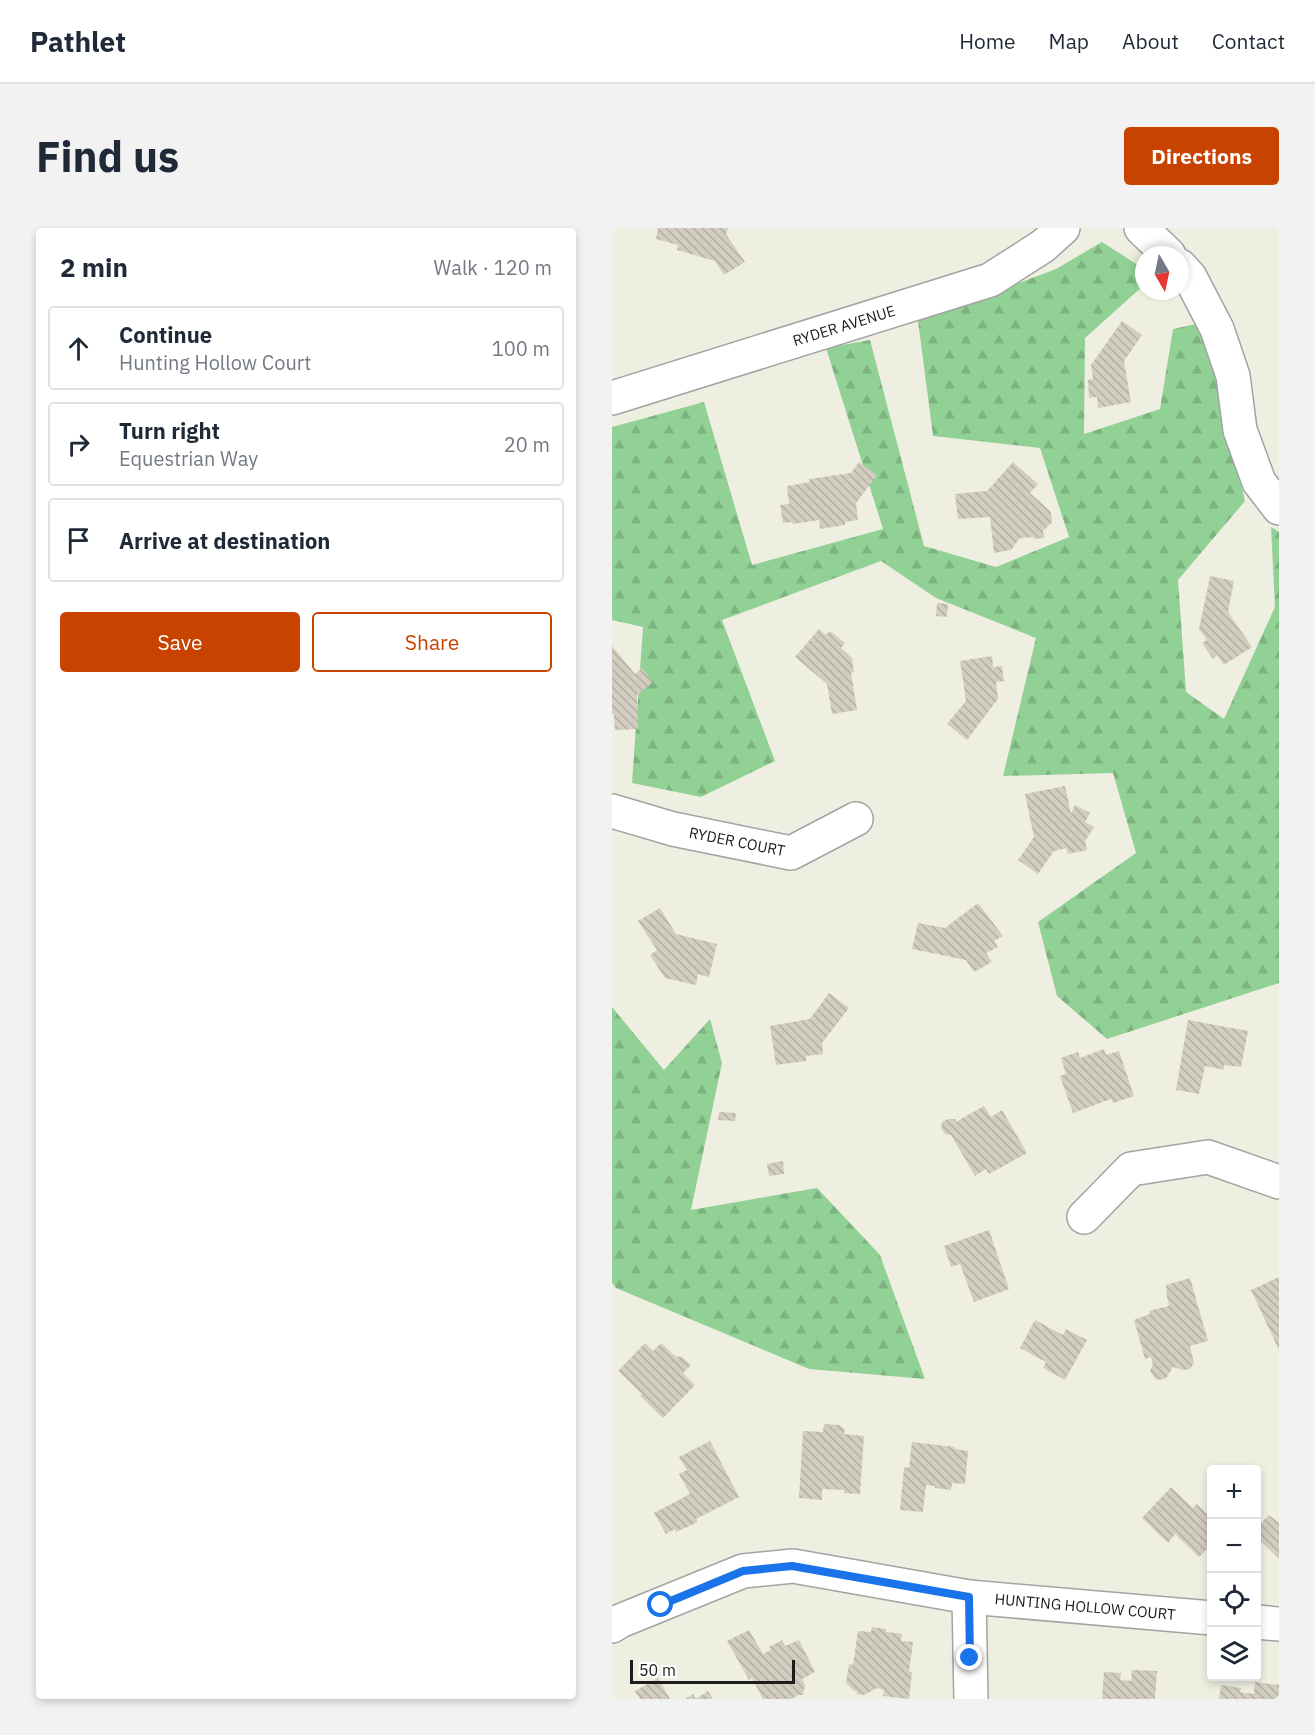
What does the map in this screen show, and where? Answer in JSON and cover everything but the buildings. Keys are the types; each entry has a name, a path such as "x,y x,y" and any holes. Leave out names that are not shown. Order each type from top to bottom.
{"street":[{"name":"RYDER AVENUE","path":"612,398 990,280 1043,246 1063,228"},
{"path":"1142,228 1160,246"},
{"path":"1189,276 1217,329 1233,376 1240,430 1259,482 1279,508"},
{"name":"RYDER COURT","path":"612,811 673,829 790,853 856,819"},
{"path":"1084,1217 1131,1169 1208,1157 1279,1182"},
{"name":"HUNTING HOLLOW COURT","path":"615,1618 743,1571 792,1566 969,1597 1207,1618"},
{"path":"969,1597 971,1699"},
{"path":"1261,1622 1279,1624"}],"green space":[{"path":"1102,242 1135,263 1135,293 1085,338 1084,434 1160,409 1173,329 1205,322 1245,501 1178,580 1186,692 1224,719 1275,607 1271,527 1279,532 1279,983 1107,1039 1057,996 1038,922 1136,853 1113,773 1003,776 1036,638 936,598 881,561 722,620 775,761 701,797 632,783 643,627 612,620 612,427 704,402 752,565 883,529 826,348 870,340 924,546 996,567 1069,537 1040,448 933,436 918,321 1056,269"},
{"path":"612,1007 664,1070 710,1019 722,1063 691,1210 817,1188 880,1255 925,1379 809,1369 616,1288 612,1283"}],"route":[{"path":"661,1605 743,1571 792,1566 969,1597 970,1658"}]}
